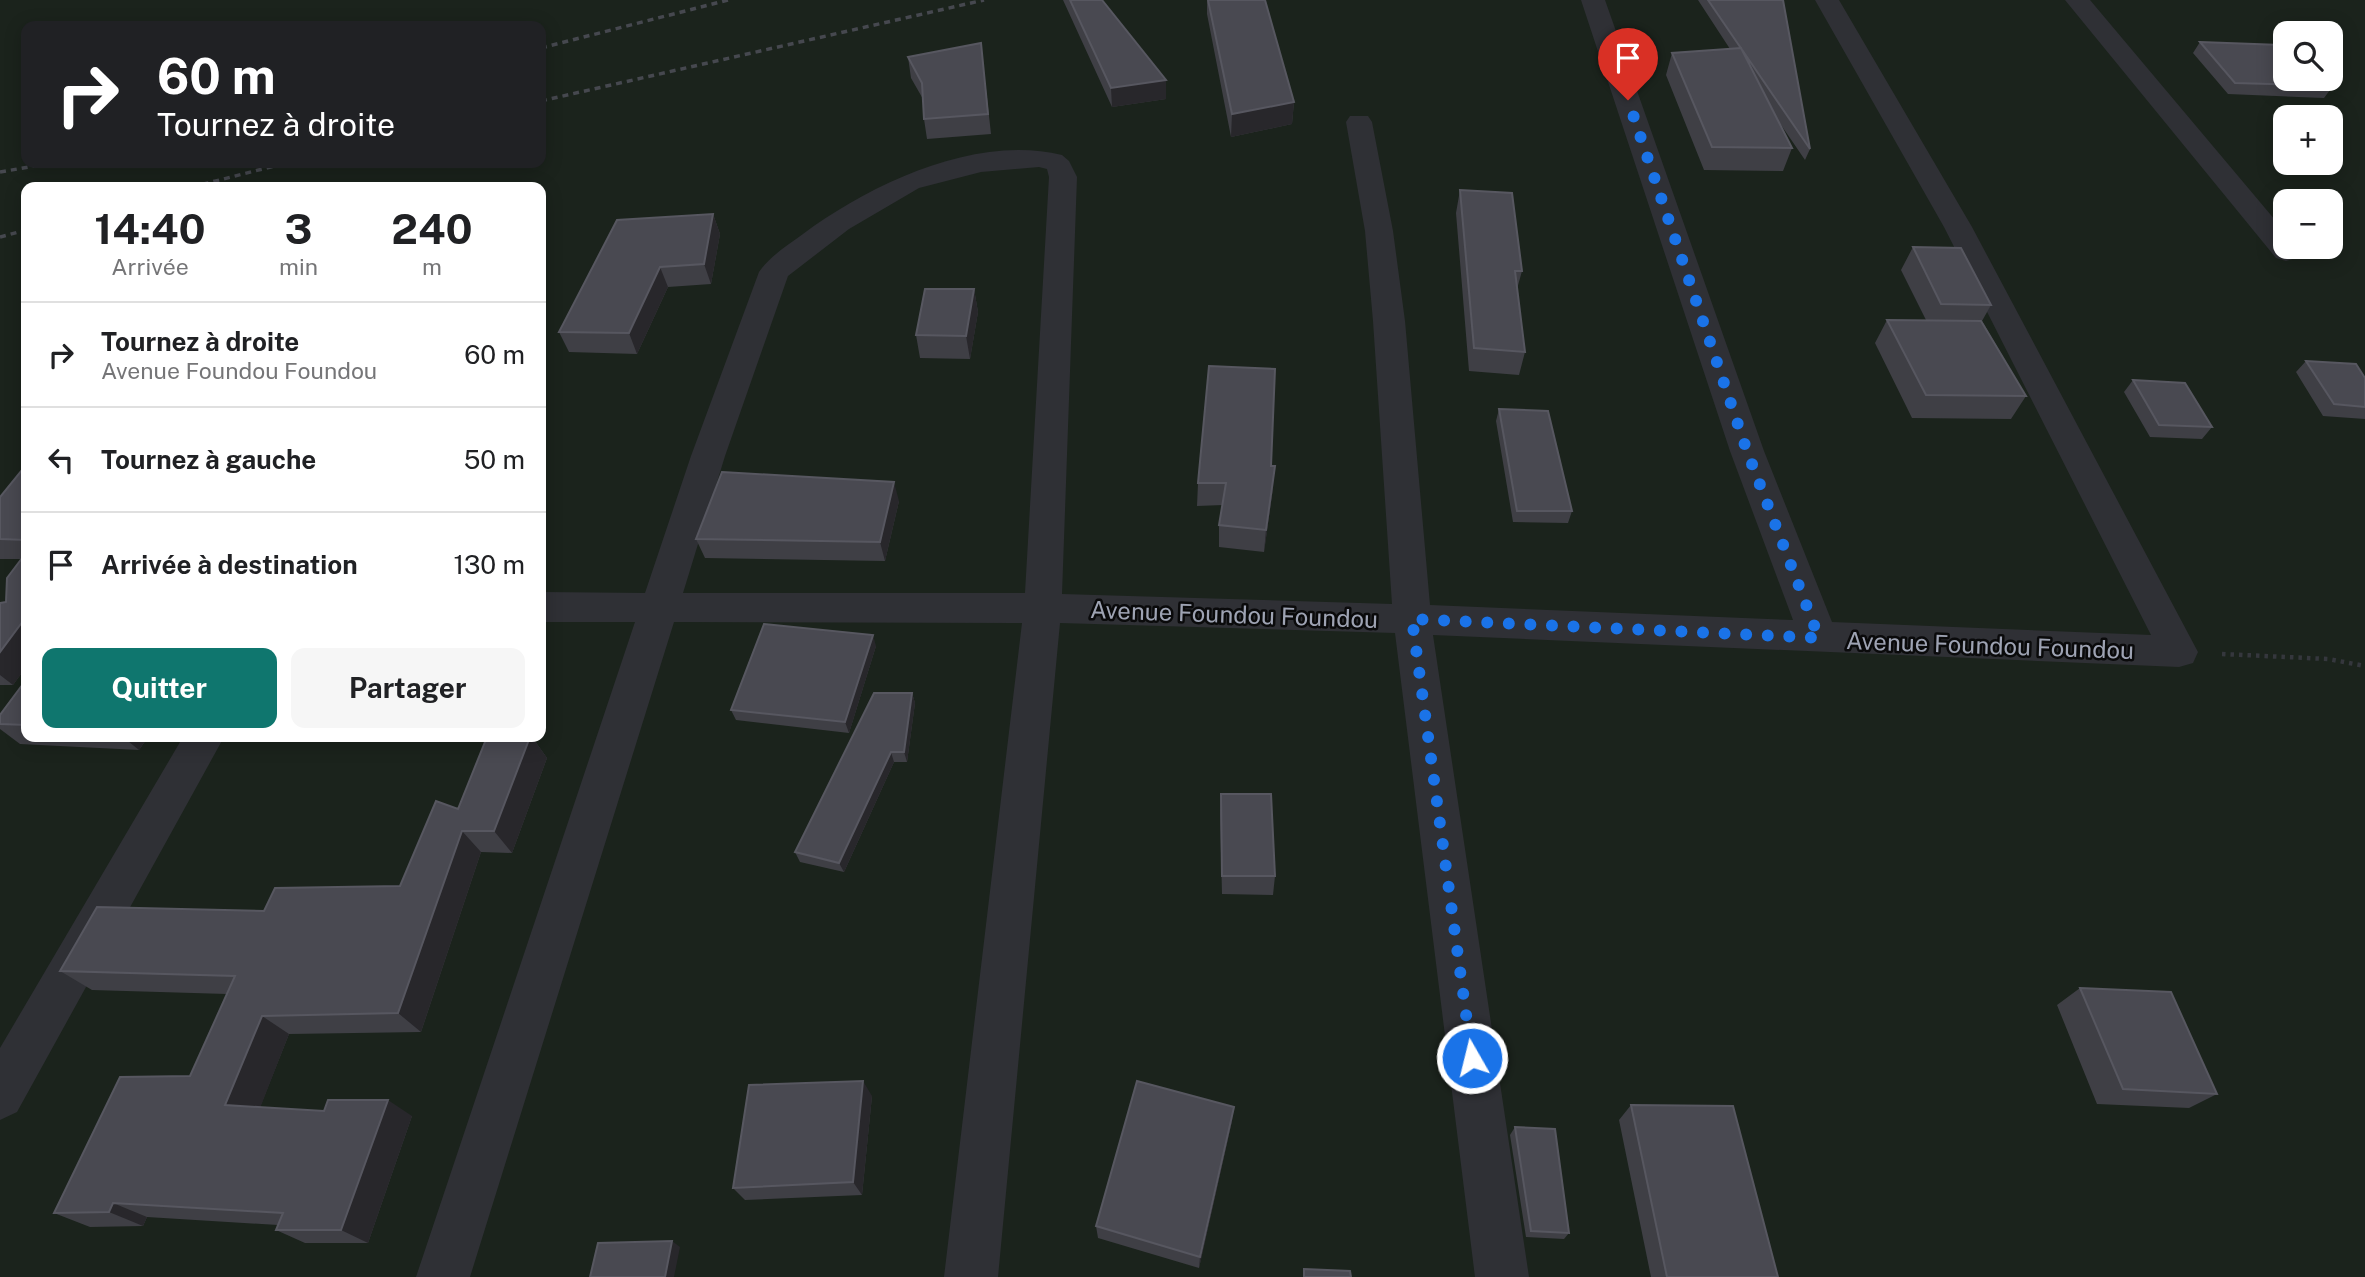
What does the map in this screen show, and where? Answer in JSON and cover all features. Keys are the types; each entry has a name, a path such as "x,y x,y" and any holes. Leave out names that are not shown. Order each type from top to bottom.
{"street":[{"path":"1593,0 1747,451 1819,638"},
{"path":"1827,0 1958,227 2179,653"},
{"path":"2077,0 2273,236"},
{"path":"1359,122 1379,232 1389,321 1412,619 1502,1277"},
{"path":"443,1277 708,456 775,272 794,254 874,201 911,181 1026,157 1054,162 1060,167 1063,177 1043,608 971,1277"},
{"name":"Avenue Foundou Foundou","path":"546,607 1043,608 1412,619 2179,653"},
{"path":"0,1095 201,742"}],"path":[{"path":"2179,653 2328,659 2365,666"}],"shaded area":[{"path":"0,0 2365,0 2365,1277 0,1277"}],"building":[{"path":"1070,0 1102,0 1166,80 1111,88"},
{"path":"1208,0 1265,0 1294,102 1232,114"},
{"path":"1708,0 1783,0 1810,149"},
{"path":"2200,42 2273,45 2273,84 2235,83"},
{"path":"981,43 988,114 924,119 922,83 908,57"},
{"path":"1741,48 1792,148 1712,147 1672,53"},
{"path":"1460,190 1512,193 1522,271 1515,271 1525,352 1474,348"},
{"path":"713,214 704,264 660,267 629,333 559,332 617,220"},
{"path":"1913,247 1961,248 1991,305 1941,304"},
{"path":"925,289 974,289 966,336 916,335"},
{"path":"1887,320 1981,321 2026,396 1926,395"},
{"path":"2306,361 2356,364 2365,378 2365,407 2334,404"},
{"path":"1209,366 1275,369 1271,466 1275,466 1266,530 1219,525 1226,483 1198,483"},
{"path":"2133,380 2185,383 2212,427 2159,425"},
{"path":"1499,409 1548,411 1572,511 1517,511"},
{"path":"21,471 21,540 0,539 0,497"},
{"path":"722,472 894,482 880,542 696,539"},
{"path":"21,560 21,624 0,652 0,603 6,602 7,578"},
{"path":"764,624 873,635 845,722 731,710"},
{"path":"21,687 21,725 0,724 0,715"},
{"path":"874,693 912,693 904,752 891,752 839,863 795,852"},
{"path":"485,742 528,742 494,831 462,831 398,1013 262,1016 225,1105 324,1111 328,1100 388,1100 341,1230 276,1230 283,1213 113,1203 109,1212 54,1213 120,1077 190,1076 235,976 60,971 97,907 264,911 275,888 400,886 436,801 458,809"},
{"path":"1221,794 1271,794 1275,876 1222,876"},
{"path":"2080,988 2171,992 2217,1094 2123,1089"},
{"path":"863,1081 853,1182 733,1188 749,1085"},
{"path":"1137,1081 1234,1107 1200,1257 1096,1226"},
{"path":"1631,1105 1733,1106 1778,1277 1667,1277"},
{"path":"1515,1127 1555,1129 1569,1233 1531,1231"},
{"path":"672,1241 665,1277 590,1277 598,1243"},
{"path":"1304,1269 1350,1271 1351,1277 1304,1277"}],"railway":[{"path":"546,47 728,0"},
{"path":"546,100 984,0"},
{"path":"0,172 23,168"},
{"path":"212,182 266,168"},
{"path":"0,237 21,231"}],"route":[{"path":"1472,1058 1412,619 1819,638 1747,451 1628,100"}]}
